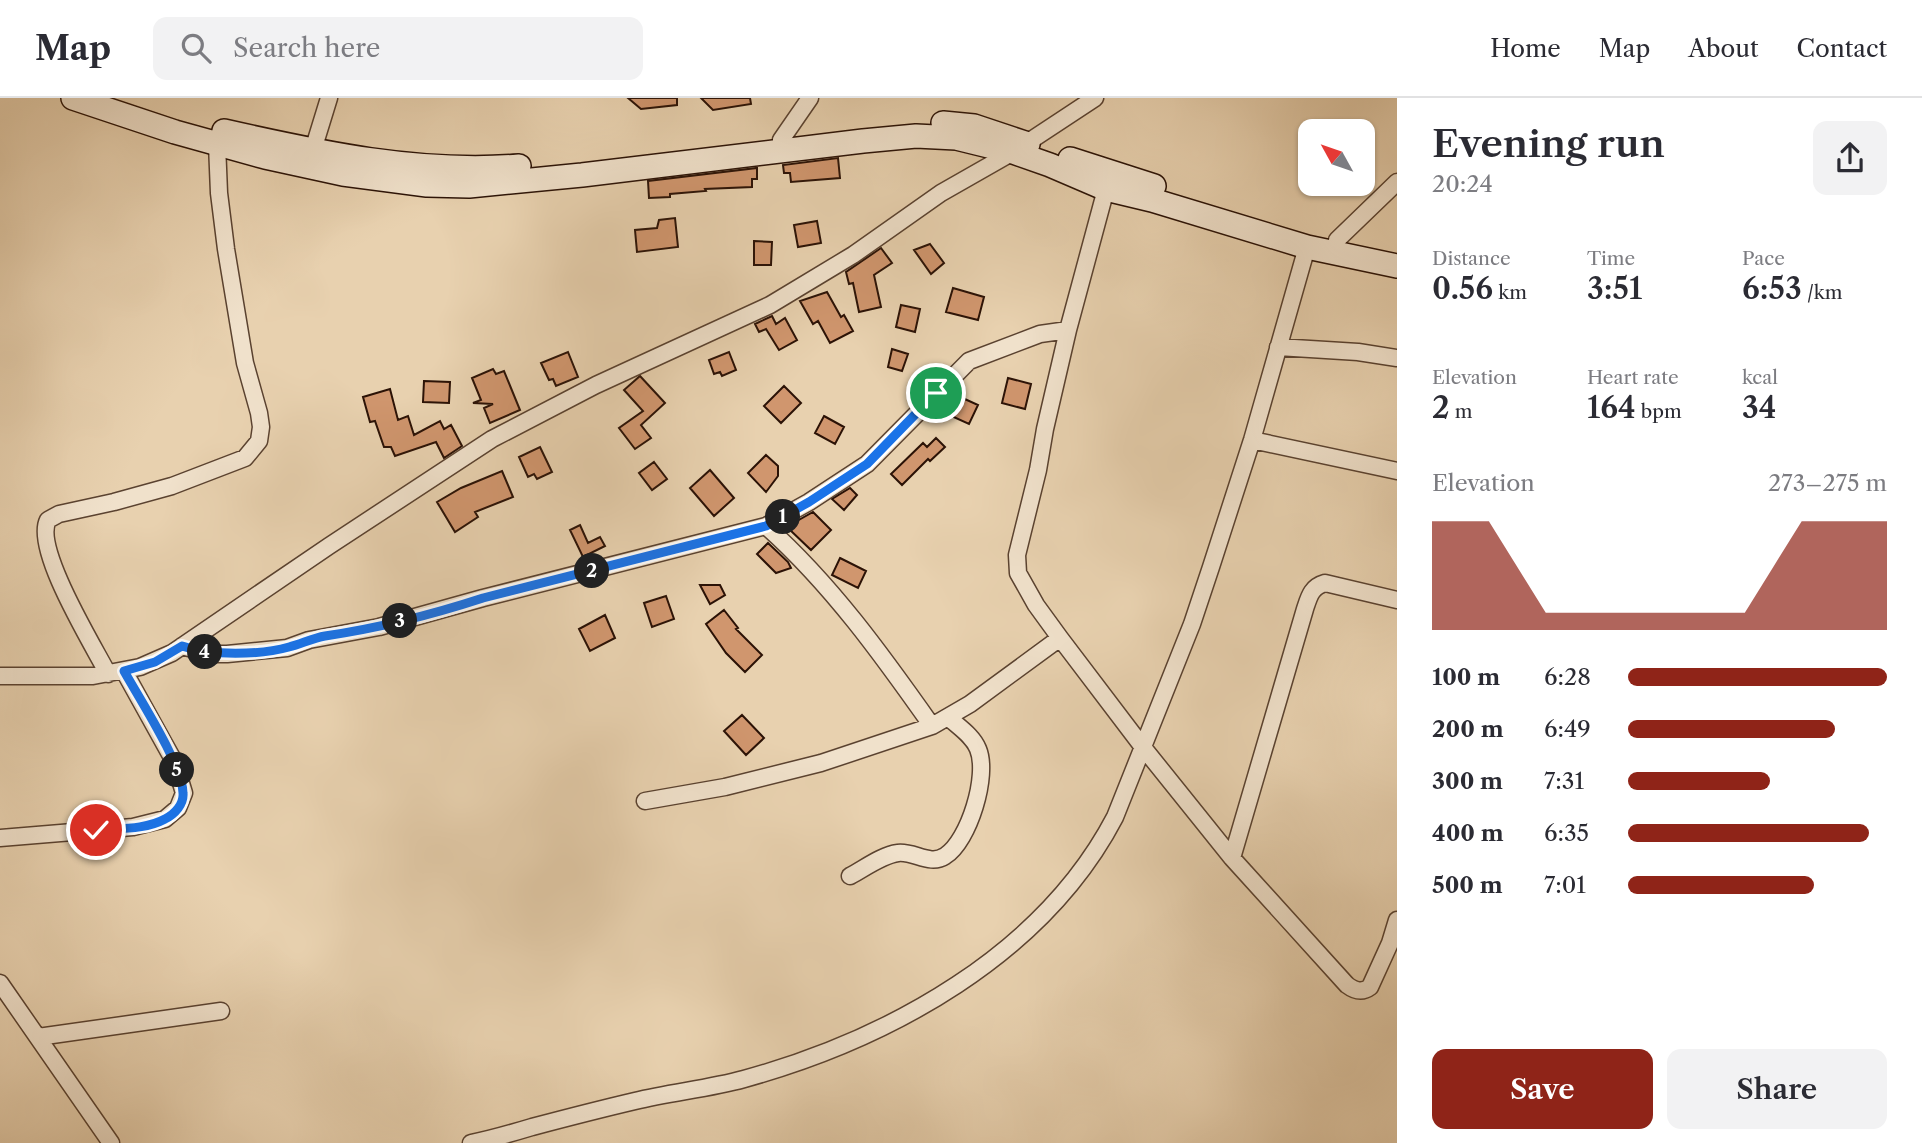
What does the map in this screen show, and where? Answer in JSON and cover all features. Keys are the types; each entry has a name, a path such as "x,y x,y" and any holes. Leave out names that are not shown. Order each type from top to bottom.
{"main road":[{"path":"73,98 217,144 343,174 450,186 582,175 916,136 956,138 1020,148 1337,240 1397,250"},
{"path":"110,98 220,130 313,150 405,165 485,168 781,140 884,125 975,125 1050,165 1105,189 1152,200 1307,247 1397,266"}],"street":[{"path":"313,150 329,98"},
{"path":"781,140 810,98"},
{"path":"0,676 79,677 116,672 155,662 492,439 596,385 770,304 853,254 941,193 1020,148 1096,98"},
{"path":"0,838 133,827 165,819 178,808 184,793 175,763 55,570 44,532 48,520 59,514 172,486 245,458 259,442 259,413 245,363 226,249 219,193 217,144"},
{"path":"1337,240 1397,182"},
{"path":"1105,189 1068,330 1016,566 1018,573 1036,605 1142,746 1232,858 1347,985 1356,990 1370,987 1382,963 1397,920"},
{"path":"471,1143 638,1100 741,1080 854,1039 916,1010 992,958 1026,931 1077,877 1100,845 1115,817 1192,624 1252,440 1307,247"},
{"path":"182,646 195,651 227,654 287,648 309,640 362,631 766,526 867,464 969,360 1040,334 1068,330"},
{"path":"1278,347 1335,350 1397,358"},
{"path":"1252,440 1397,471"},
{"path":"766,526 810,568 880,653 932,726"},
{"path":"1232,858 1312,590 1325,583 1397,600"},
{"path":"645,801 725,787 821,763 932,726 949,718 1060,638"},
{"path":"850,876 897,853 937,860 957,844 977,797 982,777 978,747 949,718"},
{"path":"0,983 111,1143"},
{"path":"38,1037 221,1011"}],"building":[{"path":"628,98 677,98 677,105 641,109"},
{"path":"701,98 750,98 751,104 713,110"},
{"path":"838,158 840,178 791,182 790,173 784,173 783,165"},
{"path":"757,168 757,179 752,179 752,187 705,189 706,191 670,194 670,197 649,198 648,181"},
{"path":"675,218 678,247 637,252 635,230 657,228 659,220"},
{"path":"817,221 821,243 798,247 794,225"},
{"path":"754,241 772,242 771,265 754,265"},
{"path":"930,244 944,263 931,274 914,250"},
{"path":"881,248 892,263 874,275 881,307 859,312 853,283 849,284 846,272"},
{"path":"953,288 984,297 978,320 946,312"},
{"path":"827,292 841,317 844,315 853,331 830,343 818,321 813,324 800,301"},
{"path":"901,305 920,309 915,332 896,327"},
{"path":"772,316 776,324 785,318 797,340 779,350 766,329 759,332 755,324"},
{"path":"892,349 908,354 902,371 888,367"},
{"path":"568,352 578,377 556,386 553,379 549,380 541,363"},
{"path":"729,352 736,370 722,376 720,372 714,374 709,360"},
{"path":"493,369 496,374 504,371 520,410 490,423 484,408 493,404 473,403 481,400 472,378"},
{"path":"640,376 665,403 641,425 651,438 635,449 619,428 643,411 624,390"},
{"path":"1008,378 1031,384 1025,409 1002,403"},
{"path":"424,381 450,382 449,403 423,402"},
{"path":"784,386 801,403 781,423 764,406"},
{"path":"390,389 398,420 408,416 414,435 440,421 444,429 451,425 462,446 444,458 436,442 395,456 391,447 384,447 375,421 370,422 363,397"},
{"path":"956,395 978,405 969,424 947,414"},
{"path":"824,416 844,427 835,444 815,433"},
{"path":"936,438 945,447 930,461 928,459 902,485 891,474 923,443 927,447"},
{"path":"540,447 552,472 537,479 534,474 528,477 519,457"},
{"path":"766,455 778,466 778,476 766,492 748,473"},
{"path":"654,462 667,479 652,490 639,473"},
{"path":"710,470 734,498 714,516 690,488"},
{"path":"502,471 513,497 475,512 478,517 455,532 437,502 461,488"},
{"path":"850,488 857,495 844,510 832,499"},
{"path":"813,512 831,530 811,550 789,529"},
{"path":"580,525 588,543 600,537 605,546 583,557 570,530"},
{"path":"768,543 791,568 776,573 757,554"},
{"path":"840,558 866,571 858,588 832,575"},
{"path":"700,585 720,585 725,595 710,604"},
{"path":"666,596 674,619 652,627 644,603"},
{"path":"724,610 738,628 736,629 762,655 745,672 726,653 706,624"},
{"path":"605,615 615,638 590,651 579,629"},
{"path":"742,715 764,738 746,755 724,731"}],"route":[{"path":"96,830 133,827 165,819 178,808 184,793 175,763 124,671 155,662 182,646 195,651 227,654 287,648 309,640 362,631 766,526 867,464 936,393"}]}
